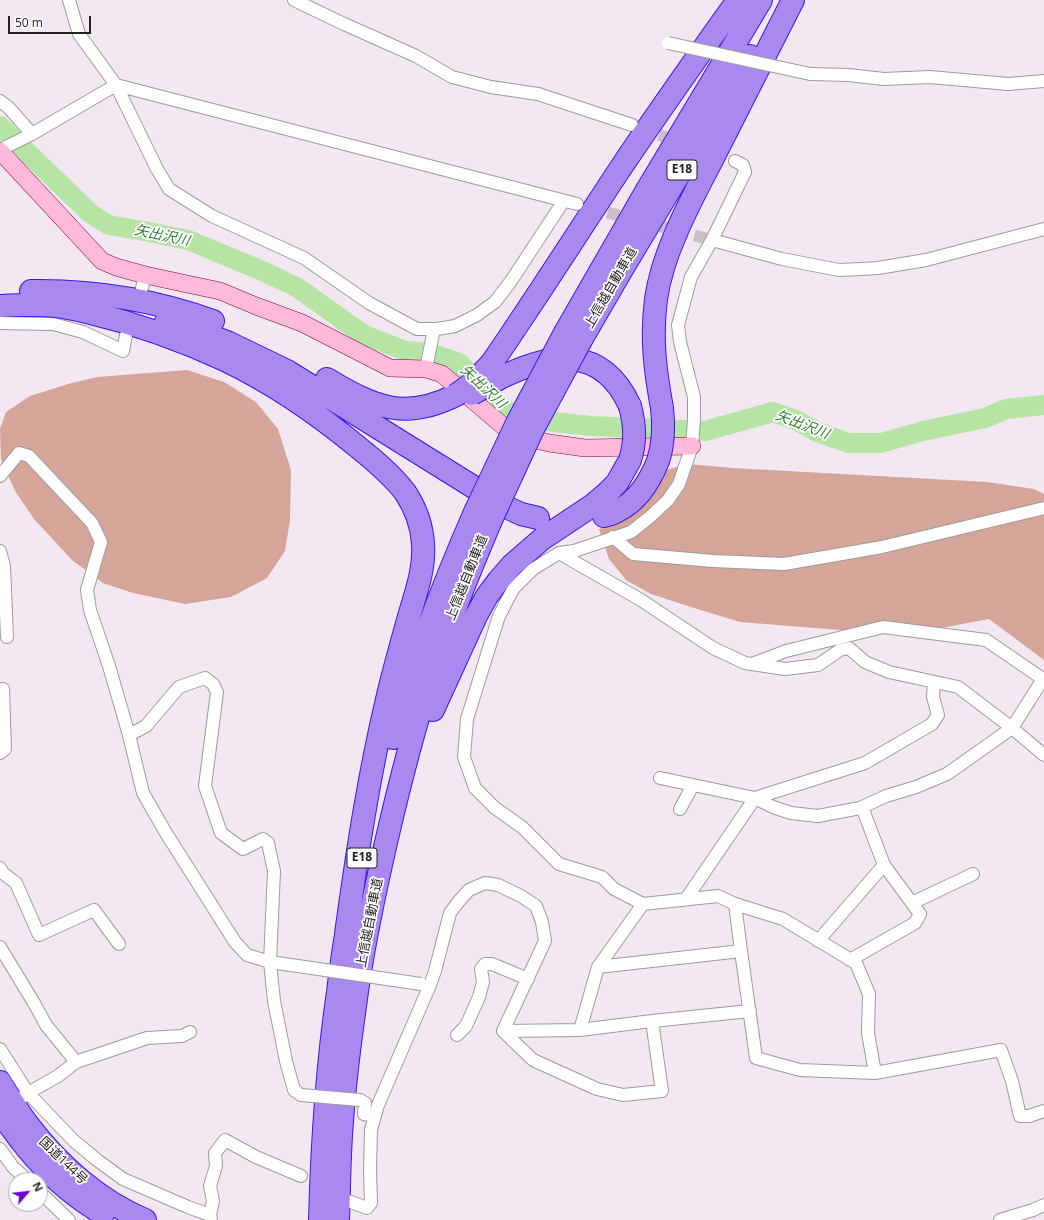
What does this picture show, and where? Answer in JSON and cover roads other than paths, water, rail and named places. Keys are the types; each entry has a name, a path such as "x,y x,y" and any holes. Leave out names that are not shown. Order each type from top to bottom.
{"highway":[{"path":"496,371 516,328 625,162 686,72 738,0"},
{"name":"上信越自動車道","path":"320,1220 322,1155 327,1080 346,934 361,861 377,795 398,718 434,609 455,558 484,515 533,429 573,335 625,228 761,0"},
{"name":"上信越自動車道","path":"573,335 621,271 743,68 782,0"},
{"path":"604,516 620,510 634,500 649,481 658,461 664,436 662,408 653,350 656,299 661,276 668,255 693,198 793,0"},
{"path":"0,292 79,292 115,296 179,310 240,331 302,363 361,398 396,409 414,411 446,406 496,371 557,359 574,359 588,363 601,370 613,380 624,394 630,406 634,419 635,434 633,449 630,460 617,483 593,505 542,539 512,565 487,596 447,678 432,712 419,748 400,813 355,1006"},
{"path":"0,306 55,306 93,309 163,322 197,331 227,342 287,371 504,506 521,514 538,518"},
{"path":"55,306 90,313 154,332 224,360 258,378 320,417 374,460 393,478 405,493 414,508 420,524 423,542 423,560 420,581 397,658 378,741 355,865 346,934"},
{"name":"上信越自動車道","path":"338,1220 340,1154 355,1006 368,928 382,859 416,722 433,667 470,569 484,515"},
{"name":"国道144号","path":"0,1082 29,1126 77,1177 95,1192 115,1205 145,1220"},
{"name":"国道144号","path":"14,1103 32,1155 68,1190 88,1205 115,1220"}],"street":[{"path":"69,0 79,34 116,85 157,169 169,189 212,216 304,258 369,303 417,329 434,332 455,326 476,315 495,302 511,281 564,202"},
{"path":"294,0 416,56 452,77 491,87 538,94 632,125"},
{"path":"668,42 810,74 848,75 884,79 930,77 1008,84 1044,81"},
{"path":"577,204 564,202 116,85 32,134 2,149 102,261 143,282 220,290 256,306 302,323 390,368 427,365 442,374 503,426 523,437 549,443 585,448 692,442"},
{"path":"0,101 9,108 32,134"},
{"path":"735,161 743,165 745,172 712,240 691,277 678,325 680,342 694,397 692,442 679,484 668,500 631,532 574,551 559,553 533,569 513,589 499,616 467,719 464,757 475,788 495,808 522,827 559,864 602,877 614,889 643,904 718,896 736,904 783,919 856,963 869,994 868,1033 875,1073"},
{"path":"712,240 782,259 839,270 878,268 926,260 1044,229"},
{"path":"0,323 53,324 83,332 123,351 126,334"},
{"path":"427,365 434,332"},
{"path":"0,476 19,453 29,456 92,523 101,542 87,590 90,610 109,666 129,735 143,793 166,833 235,942 247,955 270,962 426,985"},
{"path":"613,537 633,554 713,561 784,564 882,547 1044,508"},
{"path":"0,551 4,566 8,637"},
{"path":"559,553 641,600 713,648 745,663 785,669 818,665 840,650 849,648 865,662 889,672 958,687 1012,728 1044,755"},
{"path":"660,778 754,798 773,807 791,813 818,816 862,807 886,796 916,787 947,774 1012,728 1043,679 986,640 883,627 786,651 752,664"},
{"path":"129,735 146,726 178,687 205,678 213,684 217,692 205,786 221,833 243,849 263,839 268,843 274,871 270,962 274,1001 286,1062 294,1090 301,1095 360,1100 364,1103 364,1114 375,1116"},
{"path":"686,899 754,798 865,763 932,724 938,715 933,697 934,682"},
{"path":"0,753 5,749 3,689"},
{"path":"680,809 693,785"},
{"path":"850,960 915,923 920,914 884,864 862,807"},
{"path":"818,941 884,864"},
{"path":"0,868 3,873 16,883 39,935 94,910 119,944"},
{"path":"912,903 973,874"},
{"path":"348,1201 367,1208 371,1203 371,1130 378,1105 426,985 435,971 450,913 459,900 469,890 485,884 498,885 521,896 536,906 542,922 545,941 503,1031"},
{"path":"580,1030 598,967 643,904"},
{"path":"736,904 741,952 756,1058 800,1070 875,1073 1001,1050 1012,1081 1020,1116 1029,1116 1044,1111"},
{"path":"0,947 46,1025 76,1062"},
{"path":"598,967 741,952"},
{"path":"457,1035 466,1026 479,997 483,982 481,969 485,964 492,964 528,979"},
{"path":"503,1031 580,1030 750,1011"},
{"path":"503,1031 533,1060 597,1089 623,1095 662,1091 652,1021"},
{"path":"14,1103 58,1076 76,1062 147,1038 182,1036 190,1032"},
{"path":"0,1049 14,1103 74,1141 123,1179 210,1218 213,1201 210,1186 216,1166 215,1153 224,1140 256,1157 301,1176"},
{"path":"0,1149 18,1172"},
{"path":"48,1199 70,1220"},
{"path":"1000,1220 1044,1205"}],"waterway":[{"name":"矢出沢川","path":"0,126 91,214 109,225 188,240 265,272 298,288 364,335 406,351 430,353 459,363 498,404 513,414 554,422 591,426 705,431 773,412 796,420 817,432 849,443 881,443 923,431 985,418 1006,409 1044,405"}],"tunnel":[{"path":"642,129 682,143"},
{"path":"590,208 712,240"}]}
